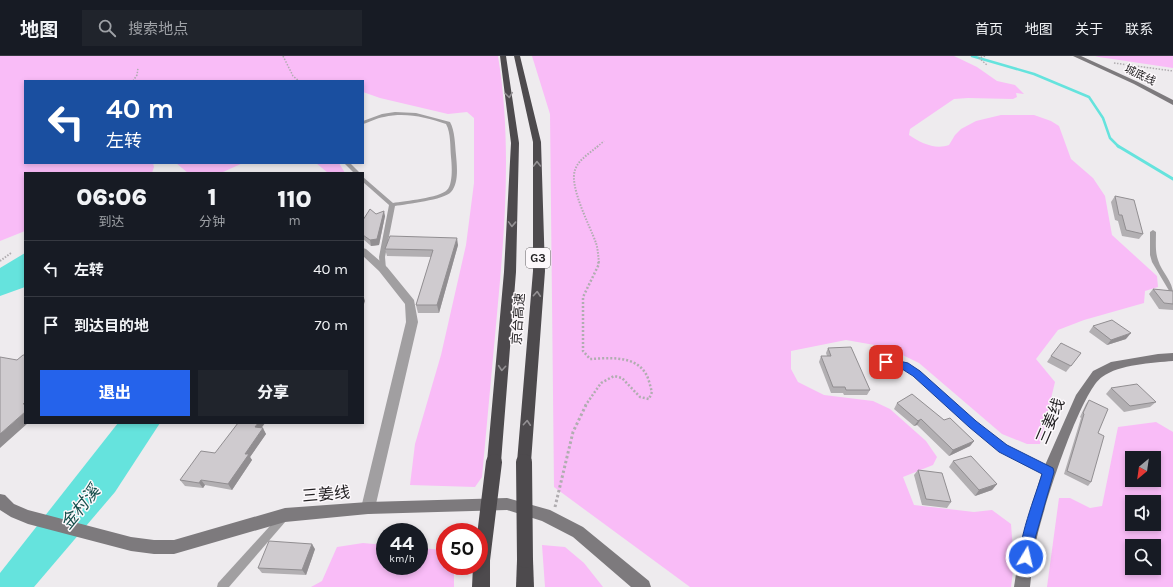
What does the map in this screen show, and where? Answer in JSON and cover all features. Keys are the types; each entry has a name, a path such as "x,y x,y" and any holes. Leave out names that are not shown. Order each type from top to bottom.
{"highway":[{"name":"京台高速","path":"481,587 482,560 494,462 510,272 515,143 503,56"},
{"name":"京台高速","path":"517,56 537,142 538,271 524,462 525,587"}],"main road":[{"name":"城底线","path":"1076,56 1136,83 1173,103"},
{"name":"三姜线","path":"1022,587 1028,542 1049,472 1080,398 1097,374 1115,365 1173,357"},
{"name":"三姜线","path":"0,500 3,505 14,512 28,517 131,544 154,547 174,547 195,542 285,515 368,508 508,504 546,515 578,532 643,587"}],"street":[{"path":"364,252 383,269 410,303 412,322 368,508"}],"lane":[{"path":"364,124 385,114 402,113 422,115 448,123 450,127 454,168 452,186 449,191 441,195 392,205"},
{"path":"348,164 356,172"},
{"path":"364,180 392,205"},
{"path":"383,269 382,257 392,205"},
{"path":"1153,232 1153,255 1155,262 1173,292"},
{"path":"874,362 897,363 905,366 916,373 973,424 1003,448 1049,472"},
{"path":"222,587 285,515"}],"path":[{"path":"283,56 293,76 298,80"},
{"path":"984,56 979,58 987,65"},
{"path":"1111,62 1173,71"},
{"path":"134,80 138,68"},
{"path":"552,519 574,430 589,399 599,386 606,379 615,376 621,378 639,397 649,399 652,392 645,372 636,362 621,359 590,359 583,352 583,297 599,264 596,244 584,218 574,177 575,169 579,163 604,141"},
{"path":"0,261 11,253"}],"shaded area":[{"path":"0,56 498,56 505,120 505,217 482,477 475,487 410,485 415,444 441,355 466,245 474,183 474,118 467,112 448,114 380,98 364,92 364,80 24,80 24,164 153,164 154,167 152,172 24,172 24,231 0,241"},
{"path":"532,56 954,56 977,67 997,81 1015,85 1024,94 1016,93 1017,97 1013,99 954,99 910,129 909,135 918,141 939,147 949,145 961,129 976,121 1001,115 1034,115 1051,121 1059,126 1071,159 1093,178 1105,196 1112,235 1157,276 1158,287 1145,291 1144,303 1084,320 1058,330 1036,359 1055,382 1040,444 1027,444 1002,434 919,363 886,347 846,340 791,351 791,369 798,382 824,395 873,401 890,409 926,441 937,457 933,465 903,477 914,505 974,512 992,510 1011,524 1014,563 1011,587 690,587 554,487 550,114"},
{"path":"1095,56 1173,56 1173,68 1099,57"},
{"path":"177,164 241,164 223,172 187,172"},
{"path":"317,164 340,164 344,172 327,172"},
{"path":"1156,422 1173,432 1173,587 1047,587 1059,498 1070,498 1090,508 1102,506 1118,427"},
{"path":"363,543 376,544 376,575 428,575 428,549 436,549 436,575 454,575 454,587 311,587 322,581 337,547"},
{"path":"542,545 565,547 584,563 603,587 545,587"}],"water":[{"path":"24,254 24,287 0,296 0,268"},
{"name":"金村溪","path":"117,424 159,424 115,492 34,587 0,587 0,573"}],"building":[{"path":"1115,196 1134,200 1143,234 1126,230 1122,215 1119,215"},
{"path":"370,209 376,214 384,211 377,239 370,240 364,236 364,218"},
{"path":"390,236 457,238 437,305 416,305 433,250 385,249"},
{"path":"1153,289 1173,291 1173,304 1164,303"},
{"path":"1112,320 1131,333 1111,340 1093,326"},
{"path":"1061,343 1081,353 1071,366 1051,356"},
{"path":"851,347 870,390 846,390 845,387 833,387 821,356 831,356 828,348"},
{"path":"24,355 24,413 0,434 0,357 17,360"},
{"path":"1137,384 1156,402 1130,406 1111,388"},
{"path":"912,394 944,420 950,418 974,441 953,450 921,419 918,421 897,403"},
{"path":"1089,400 1108,409 1098,433 1104,436 1091,482 1067,471 1084,414 1083,413"},
{"path":"237,424 257,424 255,427 263,428 245,454 249,454 228,484 201,480 199,483 180,480 201,451 215,453"},
{"path":"971,456 997,484 979,490 953,461"},
{"path":"918,470 942,473 951,502 926,499"},
{"path":"269,541 312,544 302,570 258,568"}],"waterway":[{"path":"972,56 1034,74 1089,97 1103,118 1110,138 1118,146"},
{"path":"1118,146 1173,179"}],"route":[{"path":"886,362 897,363 916,373 973,424 1003,448 1049,472 1028,542 1026,557"}]}
